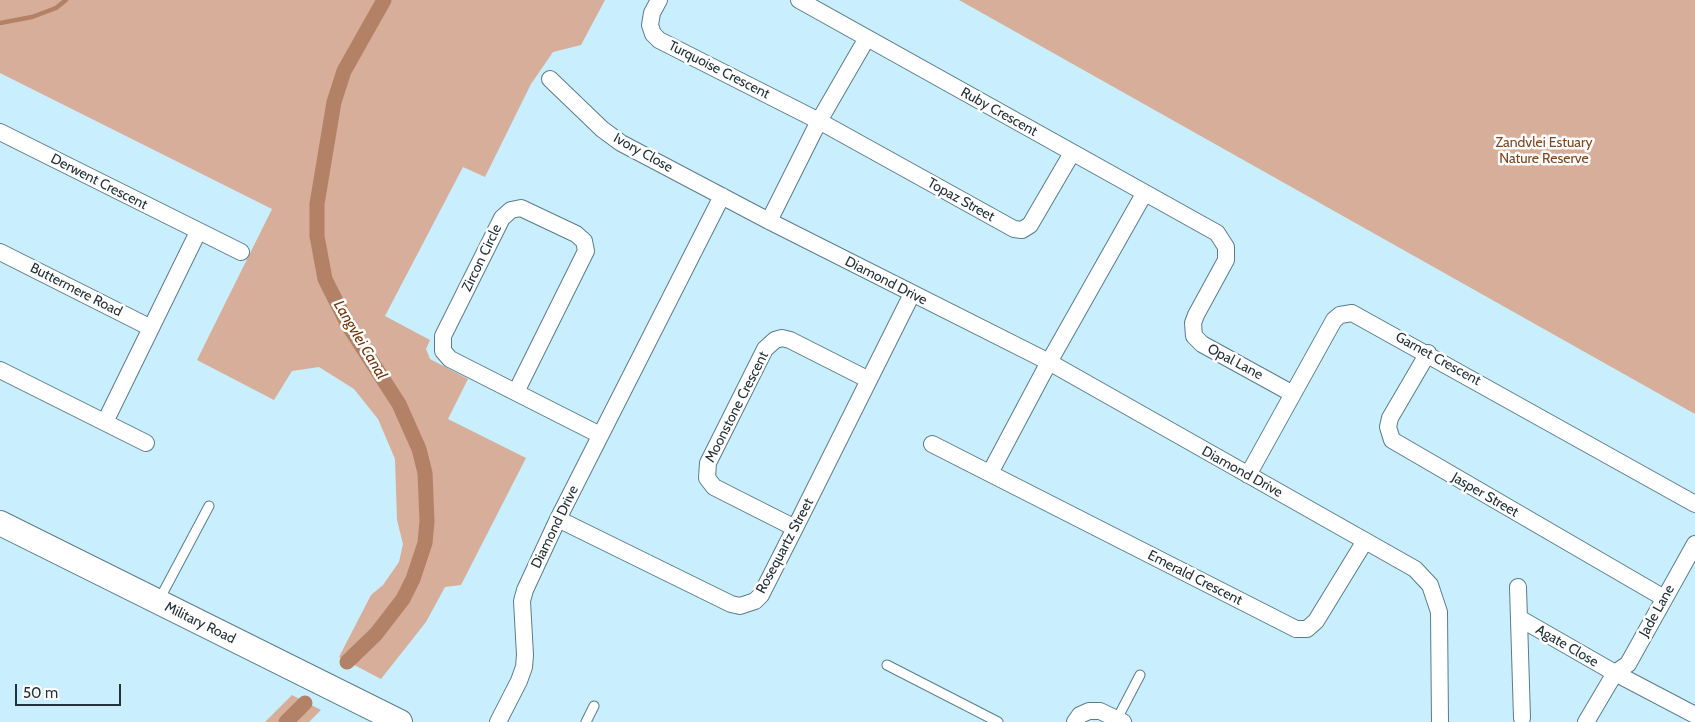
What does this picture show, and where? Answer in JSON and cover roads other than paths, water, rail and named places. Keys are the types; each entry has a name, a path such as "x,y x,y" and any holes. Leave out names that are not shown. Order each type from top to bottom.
{"main road":[{"name":"Military Road","path":"0,524 400,722"}],"street":[{"name":"Turquoise Crescent","path":"659,0 650,20 656,38 819,121"},
{"path":"769,221 819,121 867,38 799,0"},
{"name":"Ruby Crescent","path":"867,38 1144,194"},
{"name":"Ivory Close","path":"550,80 602,129 621,143 722,196"},
{"name":"Topaz Street","path":"819,121 1014,229 1022,230 1030,226 1072,153"},
{"name":"Derwent Crescent","path":"0,132 241,252"},
{"path":"990,474 1049,362 1144,194"},
{"name":"Opal Lane","path":"1144,194 1217,234 1226,247 1224,264 1193,324 1196,338 1202,344 1293,394"},
{"name":"Diamond Drive","path":"498,722 524,667 522,601 525,590 558,519 722,196 1049,362 1415,569 1434,592 1439,612 1440,722"},
{"name":"Zircon Circle","path":"516,392 586,251 584,241 576,234 521,208 510,210 502,218 446,329 441,346 450,359 600,435"},
{"path":"105,422 198,232"},
{"name":"Buttermere Road","path":"0,252 151,328"},
{"name":"Rosequartz Street","path":"558,519 731,604 748,605 761,595 912,294"},
{"name":"Garnet Crescent","path":"1248,475 1334,320 1340,315 1358,314 1695,504"},
{"name":"Moonstone Crescent","path":"795,528 714,487 708,478 708,462 765,349 775,340 782,338 790,340 869,380"},
{"name":"Jasper Street","path":"1428,353 1390,418 1388,427 1392,440 1664,598"},
{"path":"0,370 146,443"},
{"name":"Emerald Crescent","path":"932,444 1296,629 1307,629 1316,622 1365,541"},
{"name":"Jade Lane","path":"1615,673 1621,671 1628,664 1695,544"},
{"name":"Agate Close","path":"1518,587 1522,718"},
{"name":"Agate Close","path":"1519,618 1615,673 1695,715"},
{"name":"Agate Close","path":"1586,722 1615,673"},
{"path":"1075,722 1080,715 1089,711 1100,711 1120,721"}],"lane":[{"path":"158,602 209,506"},
{"path":"887,665 998,722"},
{"path":"1120,721 1140,675"},
{"path":"586,722 594,706"}],"waterway":[{"path":"0,23 32,17 56,8 66,0"},
{"name":"Langvlei Canal","path":"347,662 376,634 403,599 413,579 425,543 427,521 425,473 419,449 399,404 348,325 325,279 317,236 317,204 334,102 344,71 384,0"},
{"name":"Langvlei Canal","path":"286,722 305,703"}],"park label":[{"name":"Zandvlei Estuary Nature Reserve","path":"1544,152"}]}
